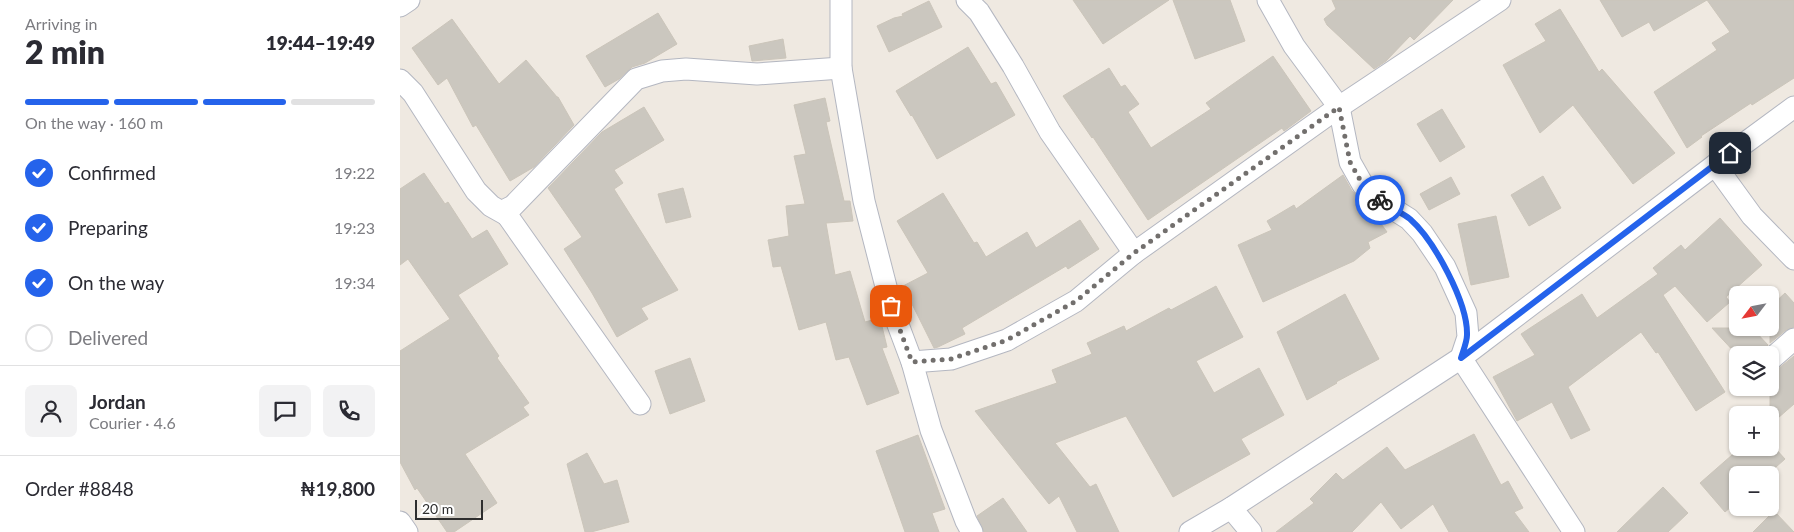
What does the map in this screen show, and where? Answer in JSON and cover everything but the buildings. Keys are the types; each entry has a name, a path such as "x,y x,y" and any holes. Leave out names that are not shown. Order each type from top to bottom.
{"street":[{"path":"400,6 408,0"},
{"path":"841,0 841,68 864,200 891,306 912,362 932,430 966,521 972,532"},
{"path":"967,0 984,20 1013,66 1050,132 1134,253"},
{"path":"1268,0 1294,46 1339,107 1350,162 1363,185 1382,202 1409,219 1422,233 1445,268 1466,313 1468,337 1461,358"},
{"path":"912,362 951,359 1007,340 1076,301 1134,253 1339,107 1500,0"},
{"path":"507,215 507,209 513,206 636,79 662,71 686,69 757,74 841,68"},
{"path":"400,80 413,93 476,191 491,206 507,215 640,404"},
{"path":"1190,532 1231,508 1461,358 1794,107"},
{"path":"1715,165 1752,216 1794,259"},
{"path":"1779,352 1794,340"},
{"path":"1461,358 1574,532"},
{"path":"1231,508 1251,532"},
{"path":"400,522 407,532"}],"way so far":[{"path":"891,306 912,362 951,359 1007,340 1076,301 1134,253 1339,107 1350,162 1363,185 1380,200"}],"route":[{"path":"1380,200 1409,219 1422,233 1445,268 1466,313 1468,337 1461,358 1730,153"}]}
